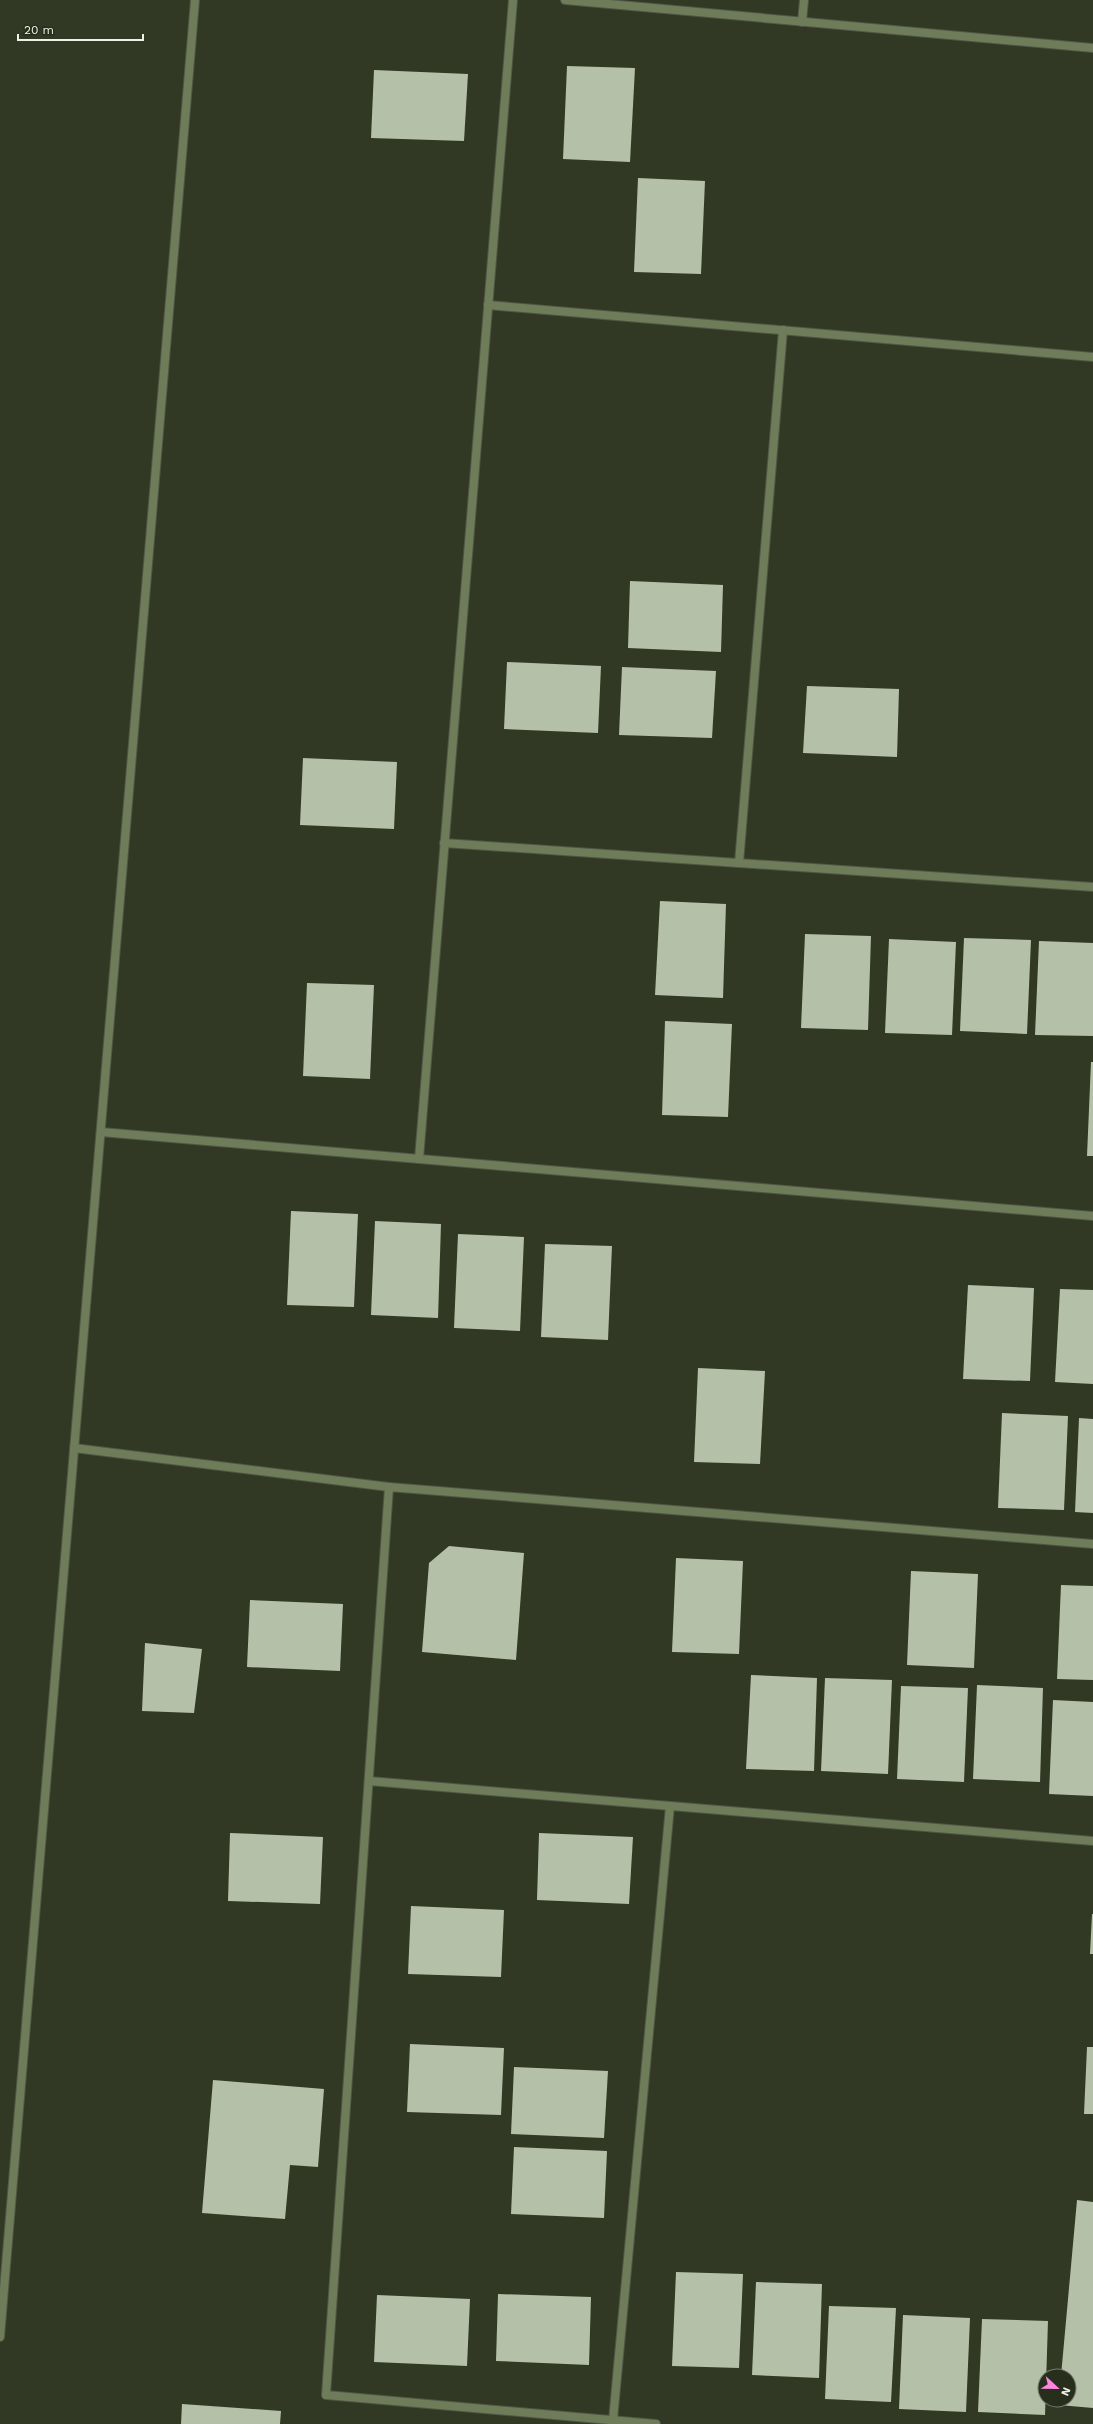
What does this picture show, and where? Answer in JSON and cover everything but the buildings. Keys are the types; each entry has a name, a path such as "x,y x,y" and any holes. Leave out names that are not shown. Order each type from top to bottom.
{"street":[{"path":"0,2337 196,0"},
{"path":"419,1159 513,0"},
{"path":"565,0 1093,48"},
{"path":"802,22 804,0"},
{"path":"488,305 1093,357"},
{"path":"739,864 783,330"},
{"path":"444,843 1093,887"},
{"path":"101,1132 1093,1216"},
{"path":"74,1448 389,1487 1093,1544"},
{"path":"389,1487 326,2395 656,2424"},
{"path":"369,1781 1093,1841"},
{"path":"613,2420 670,1806"}]}
